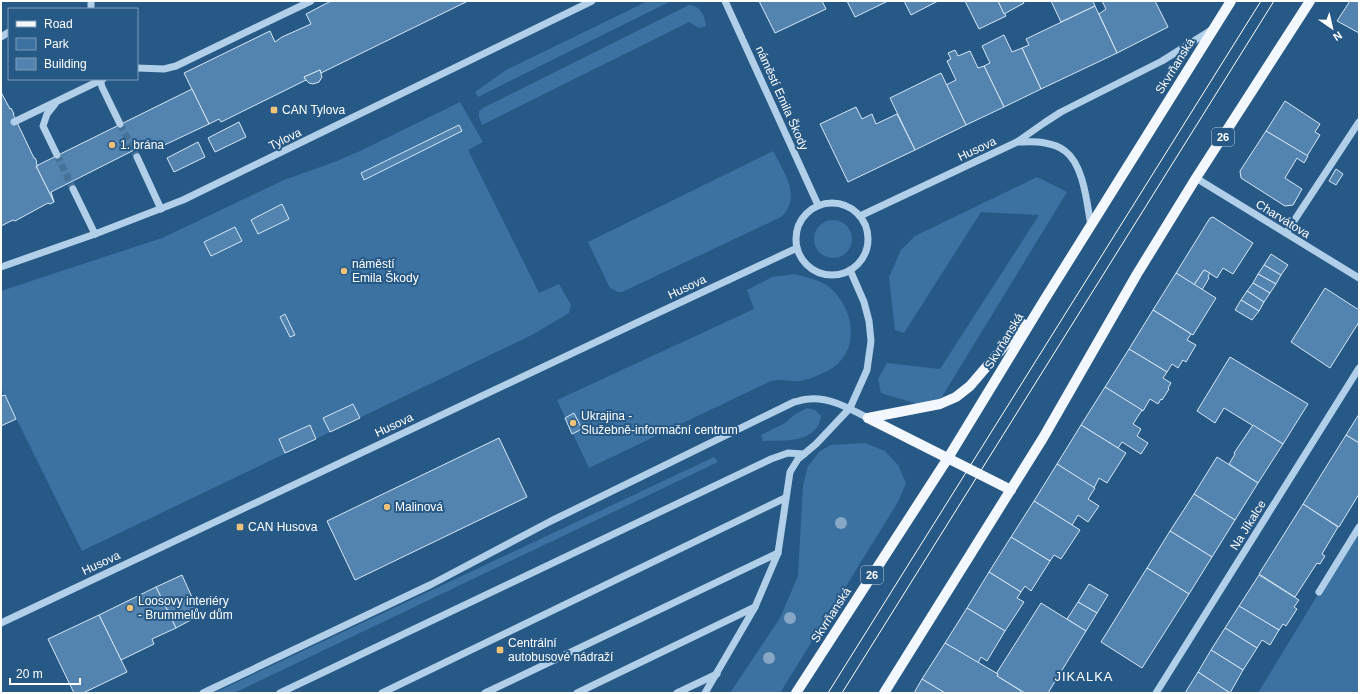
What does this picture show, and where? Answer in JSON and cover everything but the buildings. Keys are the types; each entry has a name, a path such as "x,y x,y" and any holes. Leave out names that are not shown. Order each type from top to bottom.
{"main road":[{"name":"Skvrňanská","path":"796,693 948,458 1043,302 1231,1"},
{"name":"26","path":"884,693 1043,438 1137,274 1196,178 1310,1"},
{"path":"868,418 935,406 948,402 956,397 970,386 1043,302"},
{"path":"868,418 1011,490"}],"street":[{"path":"138,68 164,69 176,66 310,1"},
{"name":"Tylova","path":"1,268 161,209 200,192 592,1"},
{"name":"náměstí Emila Škody","path":"725,1 818,205"},
{"name":"Husova","path":"860,216 1017,142 1051,118 1162,61 1214,27"},
{"path":"14,122 99,80"},
{"path":"101,80 102,87 120,124"},
{"path":"57,155 43,126 47,114 59,100"},
{"path":"1286,233 1359,122"},
{"path":"1017,142 1044,143 1056,146 1065,151 1078,168 1091,226"},
{"path":"137,157 161,209"},
{"name":"Charvátova","path":"1196,178 1359,278"},
{"path":"73,189 95,234"},
{"path":"830,203 841,204 852,208 860,216 866,227 868,239 866,251 859,262 850,270 839,274 828,275 818,272 808,266 801,258 797,248 796,238 800,223 809,211 818,205 830,203"},
{"name":"Husova","path":"1,623 797,248"},
{"path":"705,693 756,607 778,553 790,472 798,459 816,444 850,408 867,370 871,341 869,321 864,302 850,270"},
{"name":"Na Jíkalce","path":"1156,693 1359,368"},
{"path":"203,693 432,584 551,521 794,402 808,399 823,399 850,408 868,418"},
{"path":"280,693 771,459 788,454 804,454"},
{"path":"382,693 785,498"},
{"path":"1318,592 1359,527"},
{"path":"485,693 778,553"},
{"path":"577,693 756,607"},
{"path":"678,693 717,674"}],"green space":[{"path":"648,1 671,1 478,97 475,92 506,70"},
{"path":"689,5 693,5 699,9 706,26 699,28 689,22 482,125 479,117 479,111 483,108"},
{"path":"460,102 483,142 468,150 539,293 559,284 571,305 569,313 532,335 82,551 1,388 1,291 162,238 284,180 360,151"},
{"path":"773,151 786,175 791,193 787,209 781,217 622,292 618,292 610,288 588,242"},
{"path":"1037,177 1067,192 940,400 924,406 881,393 878,379 887,363 940,369 1039,215 981,212 904,333 895,330 889,277 901,250 915,236"},
{"path":"829,220 837,220 847,225 851,232 851,246 847,253 837,258 829,258 819,253 817,250 814,243 814,235 819,225 822,223"},
{"path":"795,274 826,285 838,296 845,307 851,330 850,342 846,354 838,363 827,371 806,380 771,381 589,468 557,400 754,309 747,290 772,277"},
{"path":"807,408 815,410 821,416 818,425 813,432 798,439 763,441 761,435 785,423 794,415"},
{"path":"865,443 885,451 898,465 906,483 898,502 780,693 730,693 780,618 798,576 803,486 808,466 820,451 831,445"},
{"path":"714,457 718,462 234,693 214,693"},
{"path":"1359,527 1359,693 1258,693"}],"tunnel":[{"path":"120,124 137,157"},
{"path":"57,155 73,189"}],"tram line":[{"path":"828,693 1261,1"},
{"path":"842,693 1274,1"}],"place":[{"name":"CAN Tylova","path":"274,110"},
{"name":"1. brána","path":"112,145"},
{"name":"náměstí Emila Škody","path":"344,271"},
{"name":"Ukrajina - Služebně-informační centrum","path":"573,423"},
{"name":"Malinová","path":"387,507"},
{"name":"CAN Husova","path":"240,527"},
{"name":"Loosovy interiéry - Brummelův dům","path":"130,608"},
{"name":"Centrální autobusové nádraží","path":"500,650"}],"district":[{"name":"JIKALKA","path":"1084,676"}]}
